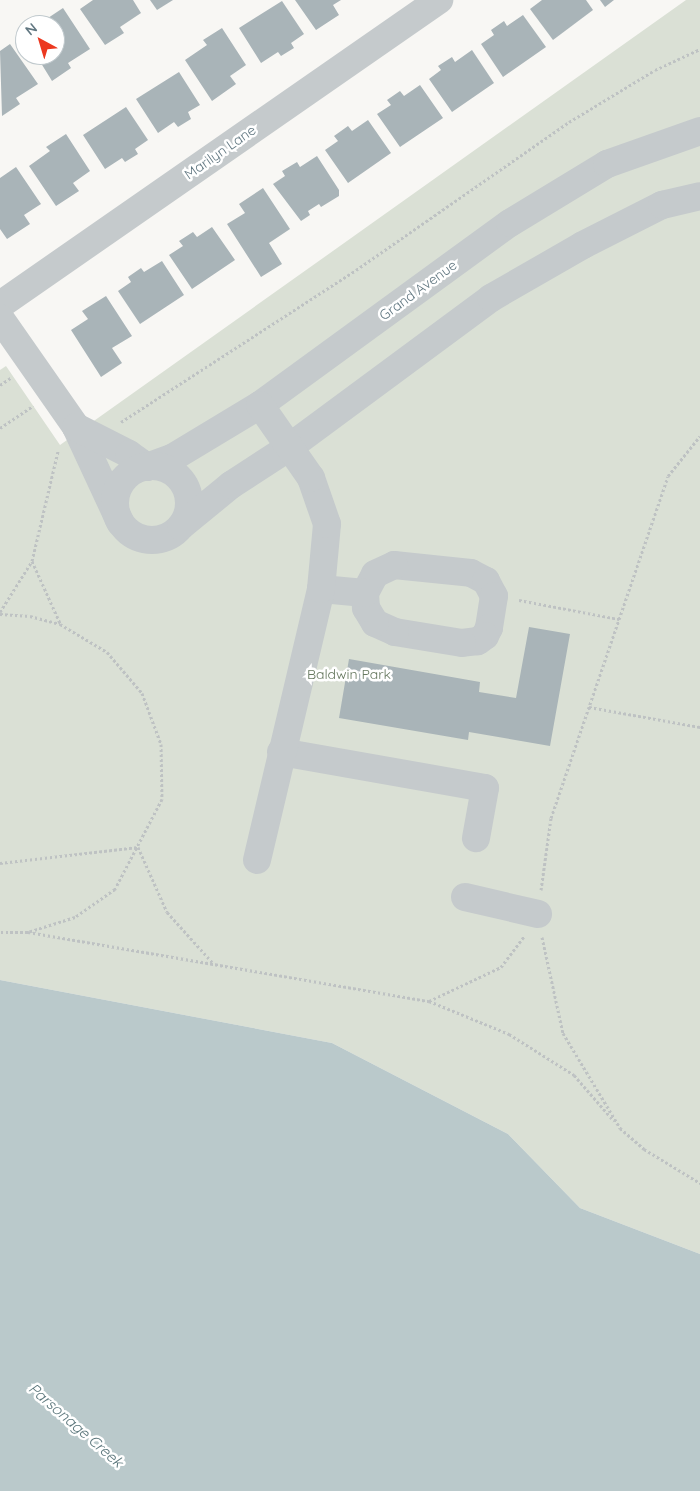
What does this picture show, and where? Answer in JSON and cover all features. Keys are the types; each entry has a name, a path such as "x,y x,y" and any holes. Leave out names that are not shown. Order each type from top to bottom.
{"street":[{"name":"Marilyn Lane","path":"0,305 439,0"},
{"name":"Grand Avenue","path":"120,522 116,510 119,487 126,477 172,458 260,405 510,223 607,164 700,131"},
{"path":"0,318 76,427 120,522 137,537 148,540 172,534 231,485 291,446 491,298 583,245 662,205 700,196"},
{"path":"258,860 281,752 321,589 327,524 311,478 291,446 260,405"},
{"path":"76,427 129,454 147,467 170,471 186,490 187,514 181,526"},
{"path":"394,565 405,565 479,575 491,587 494,596 489,628 478,641 470,644 384,629 368,614 365,593 369,583 380,571 394,565"},
{"path":"321,589 365,593"},
{"path":"281,752 485,788 476,838"},
{"path":"464,896 538,914"}],"path":[{"path":"115,423 125,422 356,270 568,122 656,70 700,49"},
{"path":"0,428 52,393"},
{"path":"28,932 75,917 115,889 162,799 161,744 142,693 108,652 60,624 30,616 0,613 32,561 60,445 76,427"},
{"path":"620,1128 562,1033 538,914 551,818 668,476 700,436"},
{"path":"32,561 60,624"},
{"path":"494,596 619,619"},
{"path":"589,707 700,727"},
{"path":"0,863 138,847"},
{"path":"138,847 167,912 214,964"},
{"path":"429,1001 501,967 520,944 538,914"},
{"path":"0,932 28,932 429,1001 509,1034 574,1076 620,1128 644,1149 700,1183"}],"green space":[{"name":"Baldwin Park","path":"686,0 700,0 700,1254 580,1208 508,1134 332,1043 0,980 0,370 6,366 60,445"}],"water":[{"name":"Parsonage Creek","path":"0,980 332,1043 508,1134 580,1208 700,1254 700,1491 0,1491"}],"building":[{"path":"93,0 133,0 141,13 120,27 124,33 105,45 80,9"},
{"path":"150,0 173,0 157,10"},
{"path":"295,0 341,0 333,5 339,15 316,30"},
{"path":"542,0 586,0 593,10 553,40 530,9"},
{"path":"600,0 614,0 605,7"},
{"path":"282,1 304,34 291,43 294,48 281,56 278,52 261,63 239,28"},
{"path":"63,8 90,49 68,63 71,68 52,81 42,65 65,65 65,15 52,15"},
{"path":"523,15 546,47 503,77 481,44 494,35 491,30 504,21 507,26"},
{"path":"222,28 246,65 230,76 236,84 212,101 185,60 207,45 203,40"},
{"path":"10,44 15,51 15,65 25,65 38,84 16,98 20,104 2,116 0,51"},
{"path":"472,50 494,83 452,112 429,79 441,70 438,66 452,57 455,62"},
{"path":"179,72 200,105 188,112 191,119 178,127 174,122 158,133 136,99"},
{"path":"420,85 443,118 400,147 377,114 391,105 387,100 400,91 404,96"},
{"path":"126,107 148,140 135,149 138,154 125,162 122,158 105,169 83,135"},
{"path":"368,120 391,153 348,183 325,150 338,141 334,136 348,126 352,131"},
{"path":"66,134 90,171 73,183 79,191 56,206 29,166 50,151 46,147"},
{"path":"317,156 339,190 339,196 321,207 319,204 308,211 310,215 301,221 273,184 285,176 282,171 297,162 300,167"},
{"path":"16,167 41,204 24,215 30,224 7,239 0,229 0,178"},
{"path":"263,188 290,229 269,243 282,264 261,277 227,224 245,213 239,204"},
{"path":"212,227 235,260 192,289 169,255 183,246 179,241 193,232 197,237"},
{"path":"162,261 184,295 140,324 118,291 131,282 128,277 141,268 144,272"},
{"path":"106,296 132,336 112,348 122,363 101,377 71,330 88,319 82,311"},
{"path":"529,627 570,634 550,746 469,732 468,740 339,718 349,659 480,682 479,692 516,698"}]}
